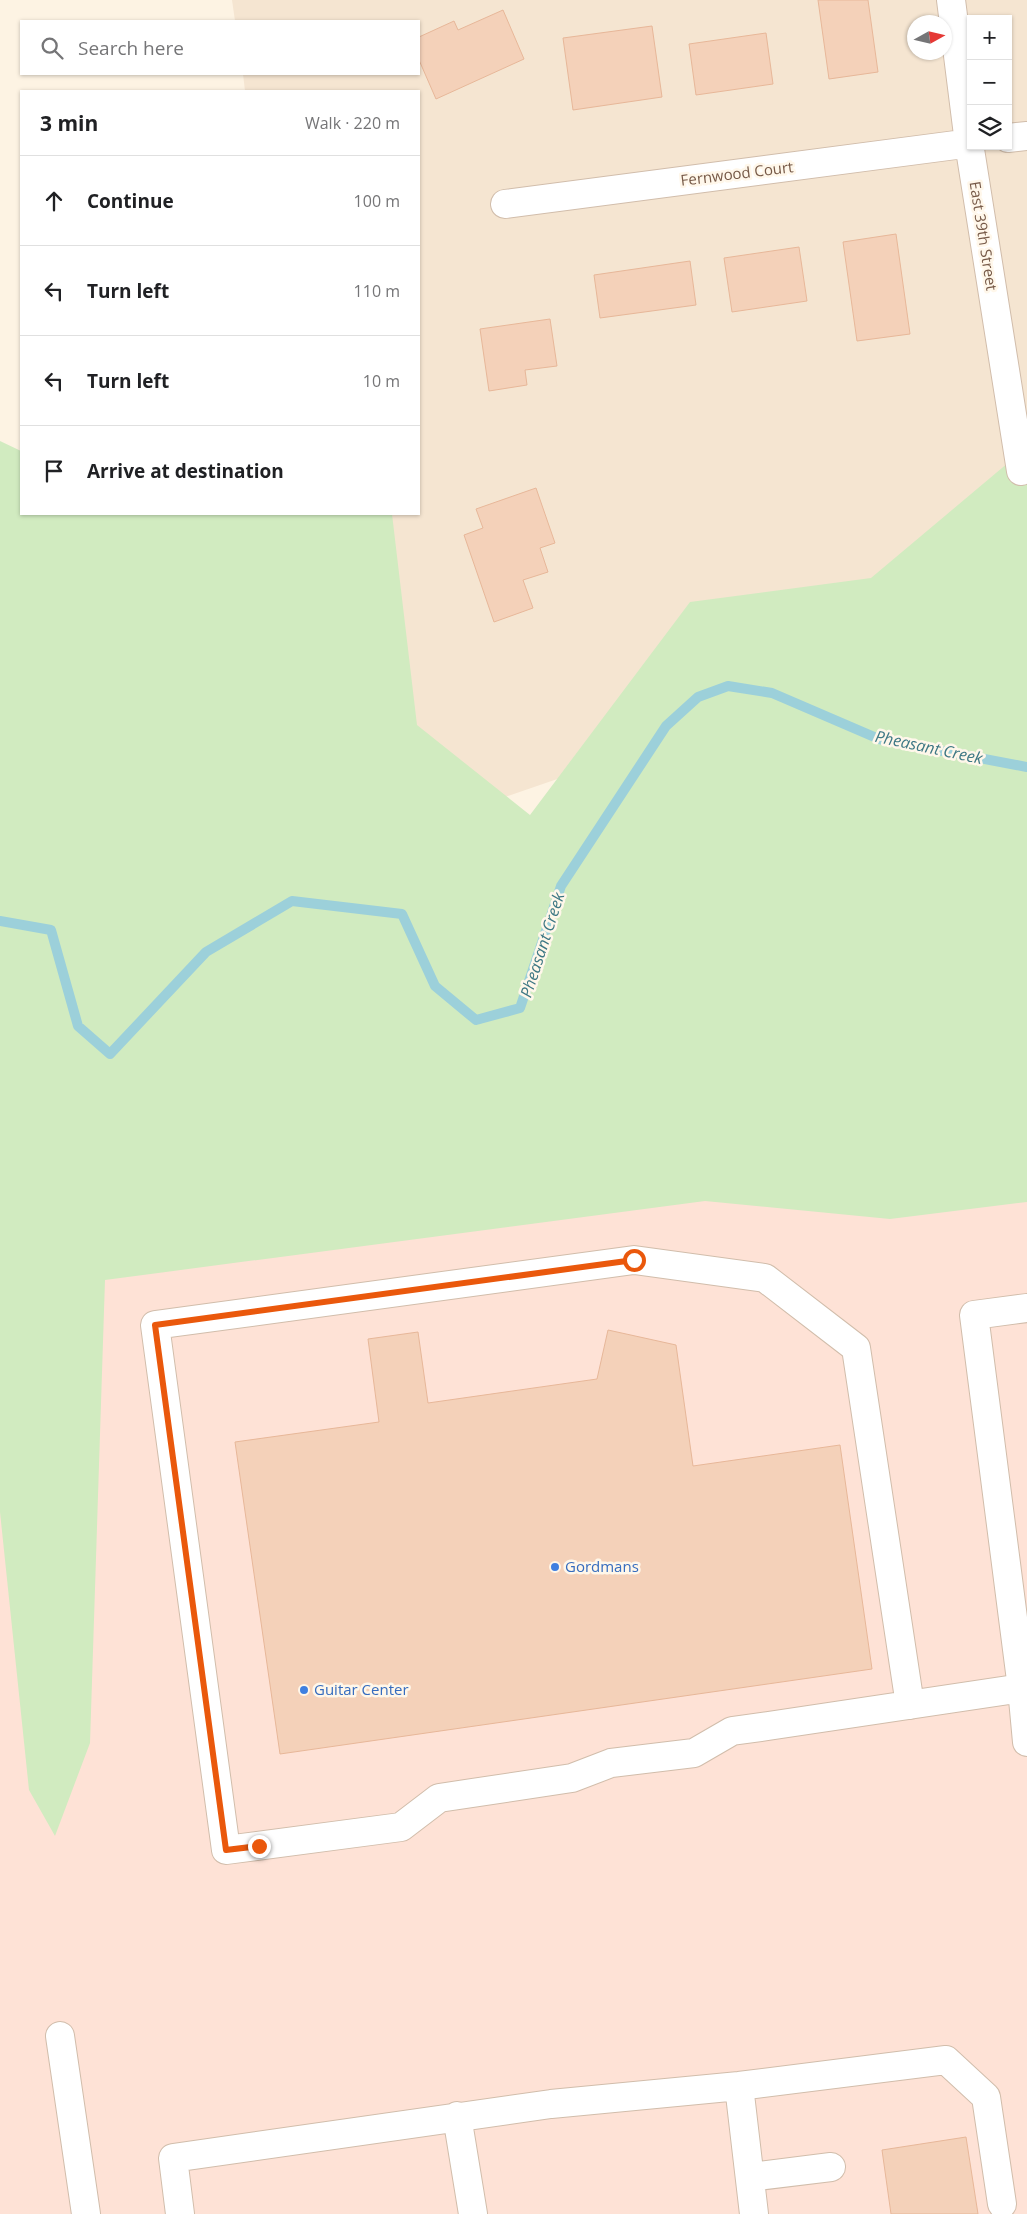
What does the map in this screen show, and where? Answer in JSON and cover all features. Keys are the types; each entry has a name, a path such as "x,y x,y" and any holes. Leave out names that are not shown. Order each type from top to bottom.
{"street":[{"name":"East 39th Street","path":"951,0 967,120"},
{"path":"1012,138 1027,136"},
{"name":"Fernwood Court","path":"505,204 967,143"},
{"name":"East 39th Street","path":"971,150 1021,471"},
{"path":"910,1705 856,1348 764,1278 634,1260 155,1325 226,1850 401,1827 439,1798 572,1778 612,1763 694,1753 732,1731 910,1705 1022,1688"},
{"path":"1027,1308 974,1315 1022,1688 1027,1742"},
{"path":"60,2036 86,2214"},
{"path":"180,2214 173,2158 551,2104 739,2086 946,2060 986,2096 1002,2204"},
{"path":"739,2086 754,2214"},
{"path":"457,2116 473,2214"},
{"path":"750,2177 831,2167"}],"shaded area":[{"path":"232,0 1027,0 1027,553 886,666 339,854 304,515 420,515 420,90 245,90 243,75 420,75 420,20 235,20"},
{"path":"1027,1075 1027,2214 0,2214 0,1205"}],"green space":[{"path":"0,441 20,451 20,515 392,515 417,725 530,815 690,602 871,578 1027,447 1027,1202 890,1219 705,1201 105,1280 90,1743 55,1836 29,1790 0,1512"}],"building":[{"path":"818,0 868,0 878,72 829,79"},
{"path":"503,10 524,59 436,99 420,62 420,37 454,21 458,30"},
{"path":"652,26 662,97 573,110 563,38"},
{"path":"766,33 773,84 696,95 689,44"},
{"path":"896,234 910,334 857,341 843,242"},
{"path":"799,247 807,301 732,312 724,258"},
{"path":"690,261 696,305 600,318 594,275"},
{"path":"550,319 557,366 525,370 527,385 489,391 480,329"},
{"path":"536,488 555,543 540,548 548,572 523,580 533,608 494,622 464,535 483,528 476,509"},
{"name":"Gordmans","path":"608,1330 676,1345 693,1466 840,1445 872,1669 280,1754 235,1442 379,1422 368,1339 418,1332 428,1403 597,1379"},
{"path":"966,2137 978,2214 891,2214 882,2150"}],"waterway":[{"name":"Pheasant Creek","path":"0,921 51,930 78,1026 110,1054 206,952 292,901 402,914 435,986 476,1020 520,1008 561,886 666,726 698,697 728,686 772,693 879,739 1027,767"}],"place":[{"name":"Gordmans","path":"555,1567"},
{"name":"Guitar Center","path":"304,1690"}],"route":[{"path":"259,1846 226,1850 155,1325 634,1260"}]}
